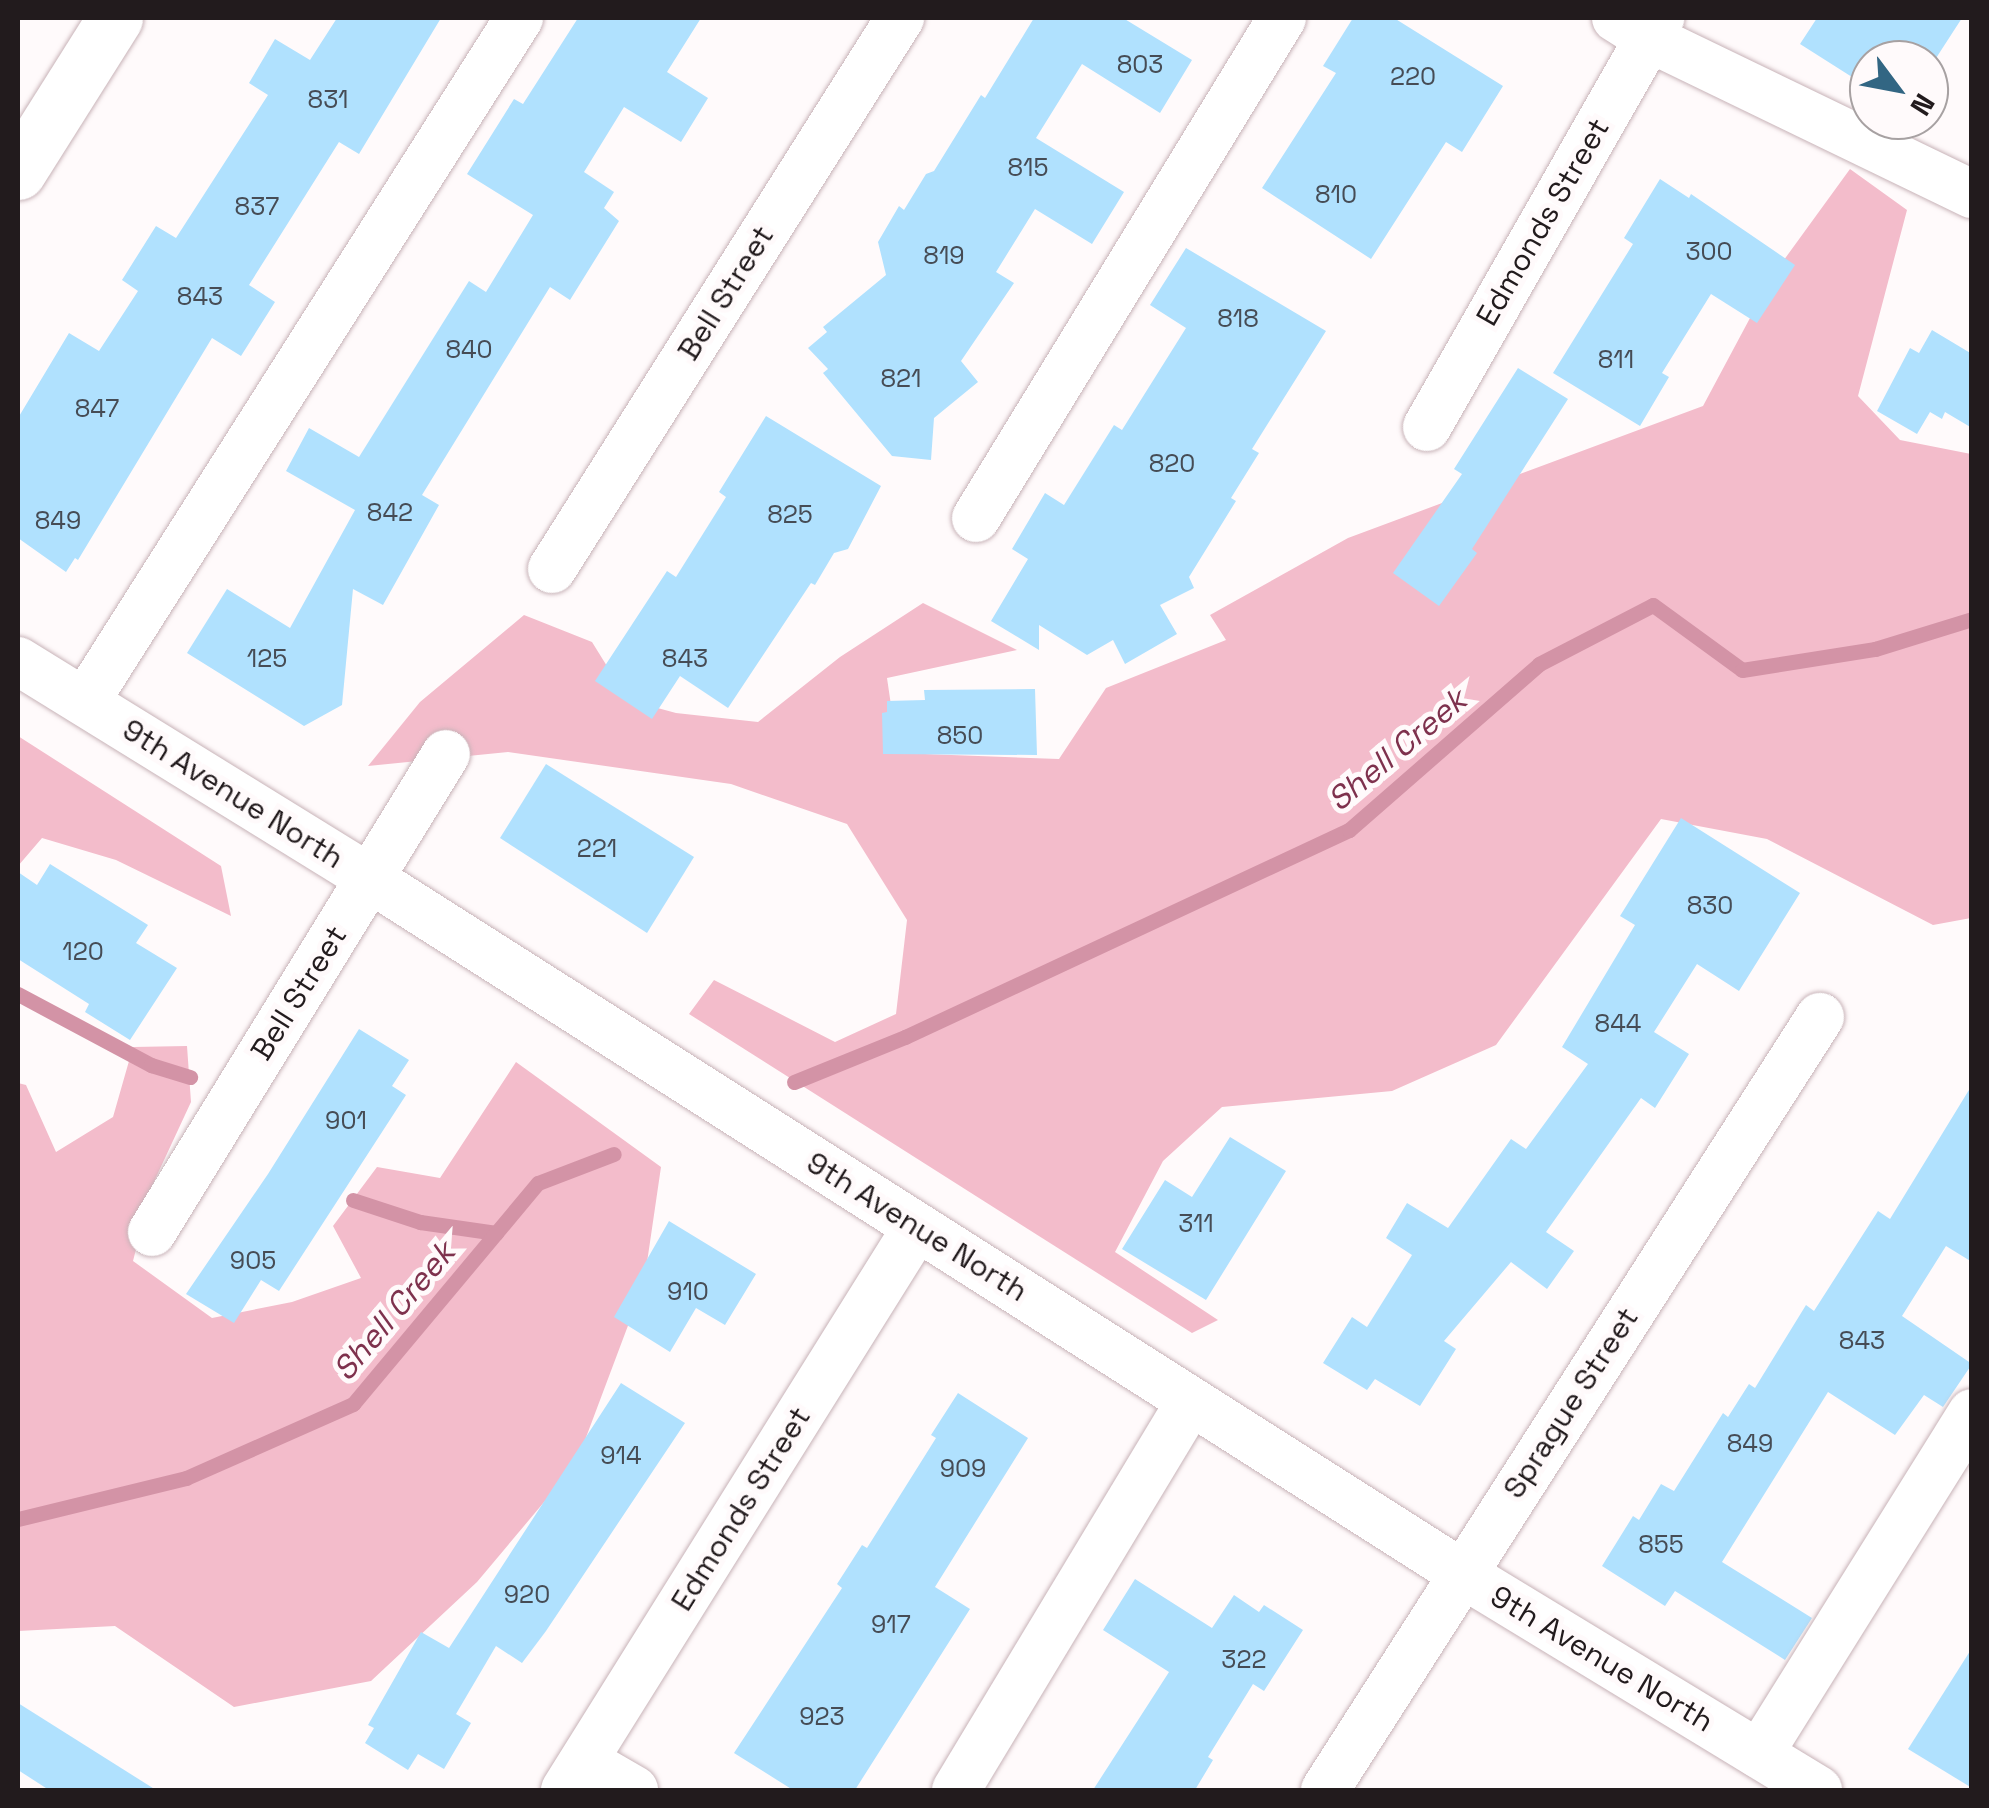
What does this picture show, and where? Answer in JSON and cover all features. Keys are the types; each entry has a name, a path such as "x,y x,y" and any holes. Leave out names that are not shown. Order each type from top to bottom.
{"main road":[{"path":"18,172 116,18"}],"street":[{"path":"84,702 519,18"},
{"name":"Bell Street","path":"552,570 900,18"},
{"path":"976,518 1282,18"},
{"path":"1641,24 1972,194"},
{"name":"Edmonds Street","path":"1427,427 1641,24"},
{"name":"9th Avenue North","path":"18,661 369,878 1461,1572 1818,1790"},
{"name":"Bell Street","path":"152,1232 446,754"},
{"name":"Sprague Street","path":"1326,1790 1461,1572 1820,1017"},
{"name":"Edmonds Street","path":"575,1776 918,1227"},
{"path":"956,1790 1191,1401"},
{"path":"1759,1754 1972,1414"},
{"path":"575,1776 634,1790"}],"shaded area":[{"path":"1850,169 1907,210 1858,396 1900,440 1971,454 1971,918 1933,925 1767,839 1661,819 1496,1045 1392,1091 1222,1107 1163,1161 1115,1252 1218,1320 1192,1333 689,1014 714,980 835,1042 896,1014 907,920 847,824 731,784 508,752 368,766 420,702 524,615 592,642 628,700 676,713 758,722 840,657 923,603 1017,650 887,678 898,753 1059,759 1106,688 1226,640 1210,615 1348,538 1703,406 1773,275"},
{"path":"18,736 221,866 231,916 116,860 42,838 18,866"},
{"path":"187,1046 191,1102 152,1186 133,1261 212,1318 292,1302 361,1278 333,1226 377,1167 440,1178 516,1062 661,1167 644,1283 576,1464 477,1582 371,1681 234,1707 115,1626 18,1631 18,1083 26,1085 56,1152 113,1117 133,1047"}],"building":[{"path":"337,18 441,18 359,154 339,142 249,285 275,302 241,356 212,338 78,560 75,558 66,572 18,538 18,418 69,333 99,351 138,291 122,280 156,226 176,238 268,95 249,83 275,39 310,60"},
{"path":"578,18 701,18 667,72 708,98 681,142 624,107 584,172 614,192 604,208 619,221 570,300 550,287 422,495 439,505 383,605 353,589 342,705 304,726 187,653 227,589 290,628 355,510 286,471 309,428 359,457 469,281 486,292 533,215 467,174 514,99 523,104"},
{"path":"1034,18 1123,18 1192,60 1160,113 1082,64 1036,138 1124,192 1092,244 1035,209 996,272 1014,283 961,361 978,382 934,418 931,460 892,456 823,373 828,369 808,348 827,332 823,327 886,275 878,242 899,206 904,210 926,174 934,171 981,95 985,98"},
{"path":"1353,18 1394,18 1503,86 1462,152 1446,142 1371,259 1262,188 1336,73 1323,66"},
{"path":"1817,18 1962,18 1948,40 1849,40 1849,75 1800,44"},
{"path":"1660,179 1689,198 1691,194 1795,265 1757,323 1711,294 1662,373 1669,377 1640,426 1553,373 1633,244 1624,238"},
{"path":"1186,248 1326,331 1252,449 1259,453 1231,498 1236,501 1189,577 1194,588 1160,605 1177,634 1125,664 1113,640 1087,655 1039,625 1039,650 991,621 1028,559 1012,549 1045,493 1064,505 1114,425 1122,430 1186,328 1150,305"},
{"path":"1932,330 1972,354 1972,428 1945,412 1942,419 1930,412 1917,434 1877,411 1910,348 1919,353"},
{"path":"1518,368 1568,399 1472,549 1477,553 1439,606 1393,573 1462,474 1454,469"},
{"path":"766,416 881,486 848,549 834,553 815,585 811,583 728,708 680,676 652,719 595,681 667,571 676,577 726,497 719,492"},
{"path":"1035,689 1037,755 883,754 882,713 887,712 887,701 925,700 924,690"},
{"path":"546,764 694,857 647,933 500,838"},
{"path":"1681,818 1800,893 1739,991 1697,964 1654,1032 1689,1054 1655,1108 1641,1098 1546,1232 1574,1251 1547,1289 1511,1262 1444,1341 1456,1349 1420,1406 1375,1379 1367,1390 1323,1363 1352,1317 1367,1327 1412,1255 1386,1238 1407,1203 1448,1228 1511,1139 1526,1149 1588,1064 1562,1047 1635,925 1620,916"},
{"path":"50,864 148,925 136,943 177,968 130,1040 85,1012 89,1004 18,959 18,872 37,885"},
{"path":"359,1029 409,1060 392,1086 406,1095 279,1291 261,1280 234,1323 186,1294 268,1174"},
{"path":"1972,1085 1972,1262 1946,1246 1902,1316 1972,1364 1943,1407 1924,1395 1895,1435 1828,1392 1722,1562 1812,1618 1785,1660 1675,1591 1665,1606 1602,1566 1633,1516 1639,1520 1661,1484 1674,1491 1723,1413 1728,1417 1749,1384 1755,1388 1806,1305 1814,1311 1878,1211 1890,1219"},
{"path":"1230,1137 1286,1171 1206,1300 1122,1249 1165,1180 1192,1197"},
{"path":"669,1221 756,1274 725,1325 696,1308 670,1352 614,1317"},
{"path":"621,1383 685,1423 522,1663 496,1646 456,1714 471,1723 444,1769 418,1754 408,1770 365,1743 374,1728 368,1725 421,1632 449,1648"},
{"path":"958,1393 1028,1438 935,1587 970,1609 855,1790 793,1790 734,1753 842,1588 837,1584 862,1545 867,1548 936,1438 931,1435"},
{"path":"1135,1579 1212,1628 1234,1595 1259,1612 1264,1605 1303,1630 1264,1691 1253,1684 1208,1757 1213,1760 1195,1790 1093,1790 1169,1672 1103,1630"},
{"path":"1972,1648 1972,1788 1908,1749"},
{"path":"18,1703 156,1790 49,1790 18,1770"}],"waterway":[{"name":"Shell Creek","path":"794,1082 905,1037 1349,830 1539,664 1653,605 1742,670 1875,649 1972,619"},
{"path":"18,994 151,1065 190,1077"},
{"name":"Shell Creek","path":"18,1519 186,1478 353,1404 538,1183 614,1154"},
{"path":"353,1200 420,1222 496,1233"}]}
